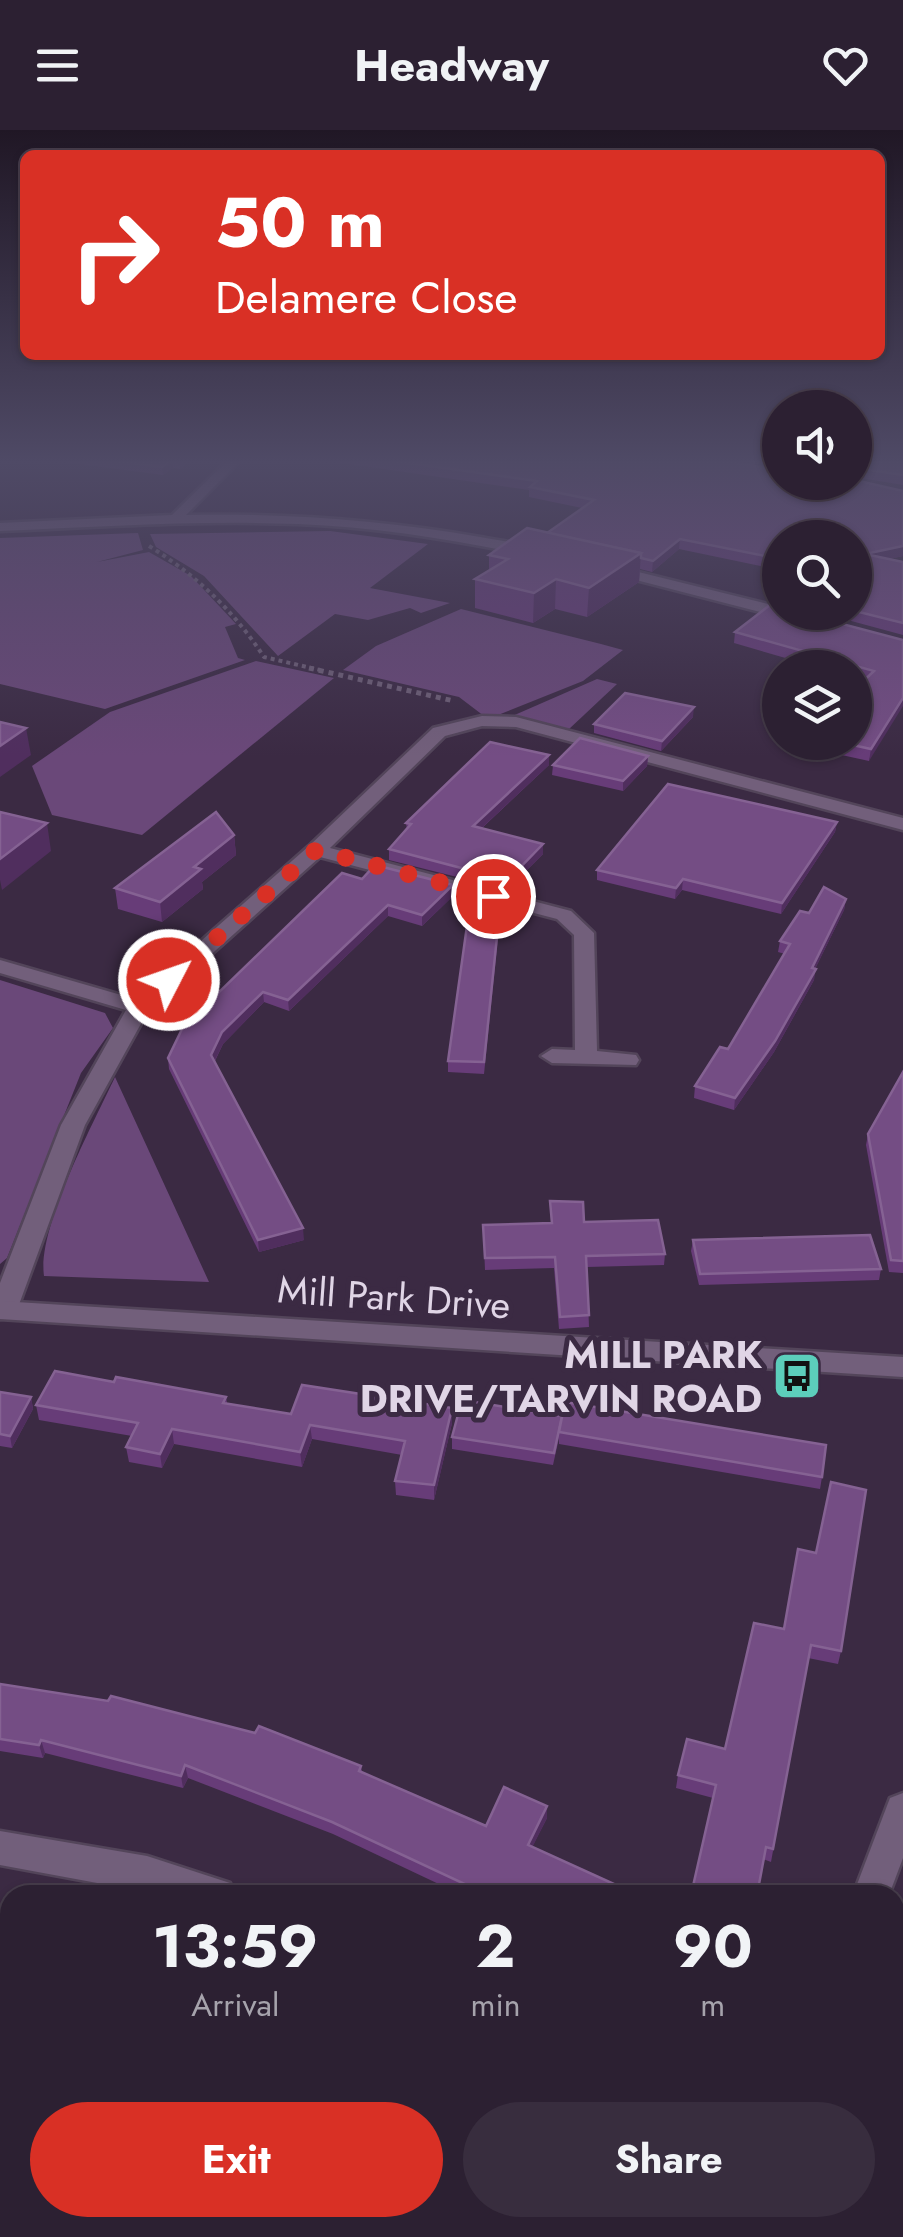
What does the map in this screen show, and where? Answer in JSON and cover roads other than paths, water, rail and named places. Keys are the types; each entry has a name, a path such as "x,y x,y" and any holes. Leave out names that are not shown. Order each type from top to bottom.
{"street":[{"path":"602,567 762,607"},
{"path":"2,1310 73,1125 139,1007 316,850 439,732 482,721 516,722 903,824"},
{"path":"316,850 564,915 584,933 586,1058"},
{"path":"0,966 139,1007"},
{"path":"552,1056 628,1060"},
{"name":"Mill Park Drive","path":"2,1310 901,1373"},
{"path":"875,1885 903,1809"},
{"path":"0,1848 147,1872 187,1885"}],"place":[{"name":"MILL PARK DRIVE/TARVIN ROAD","path":"797,1376"}]}
